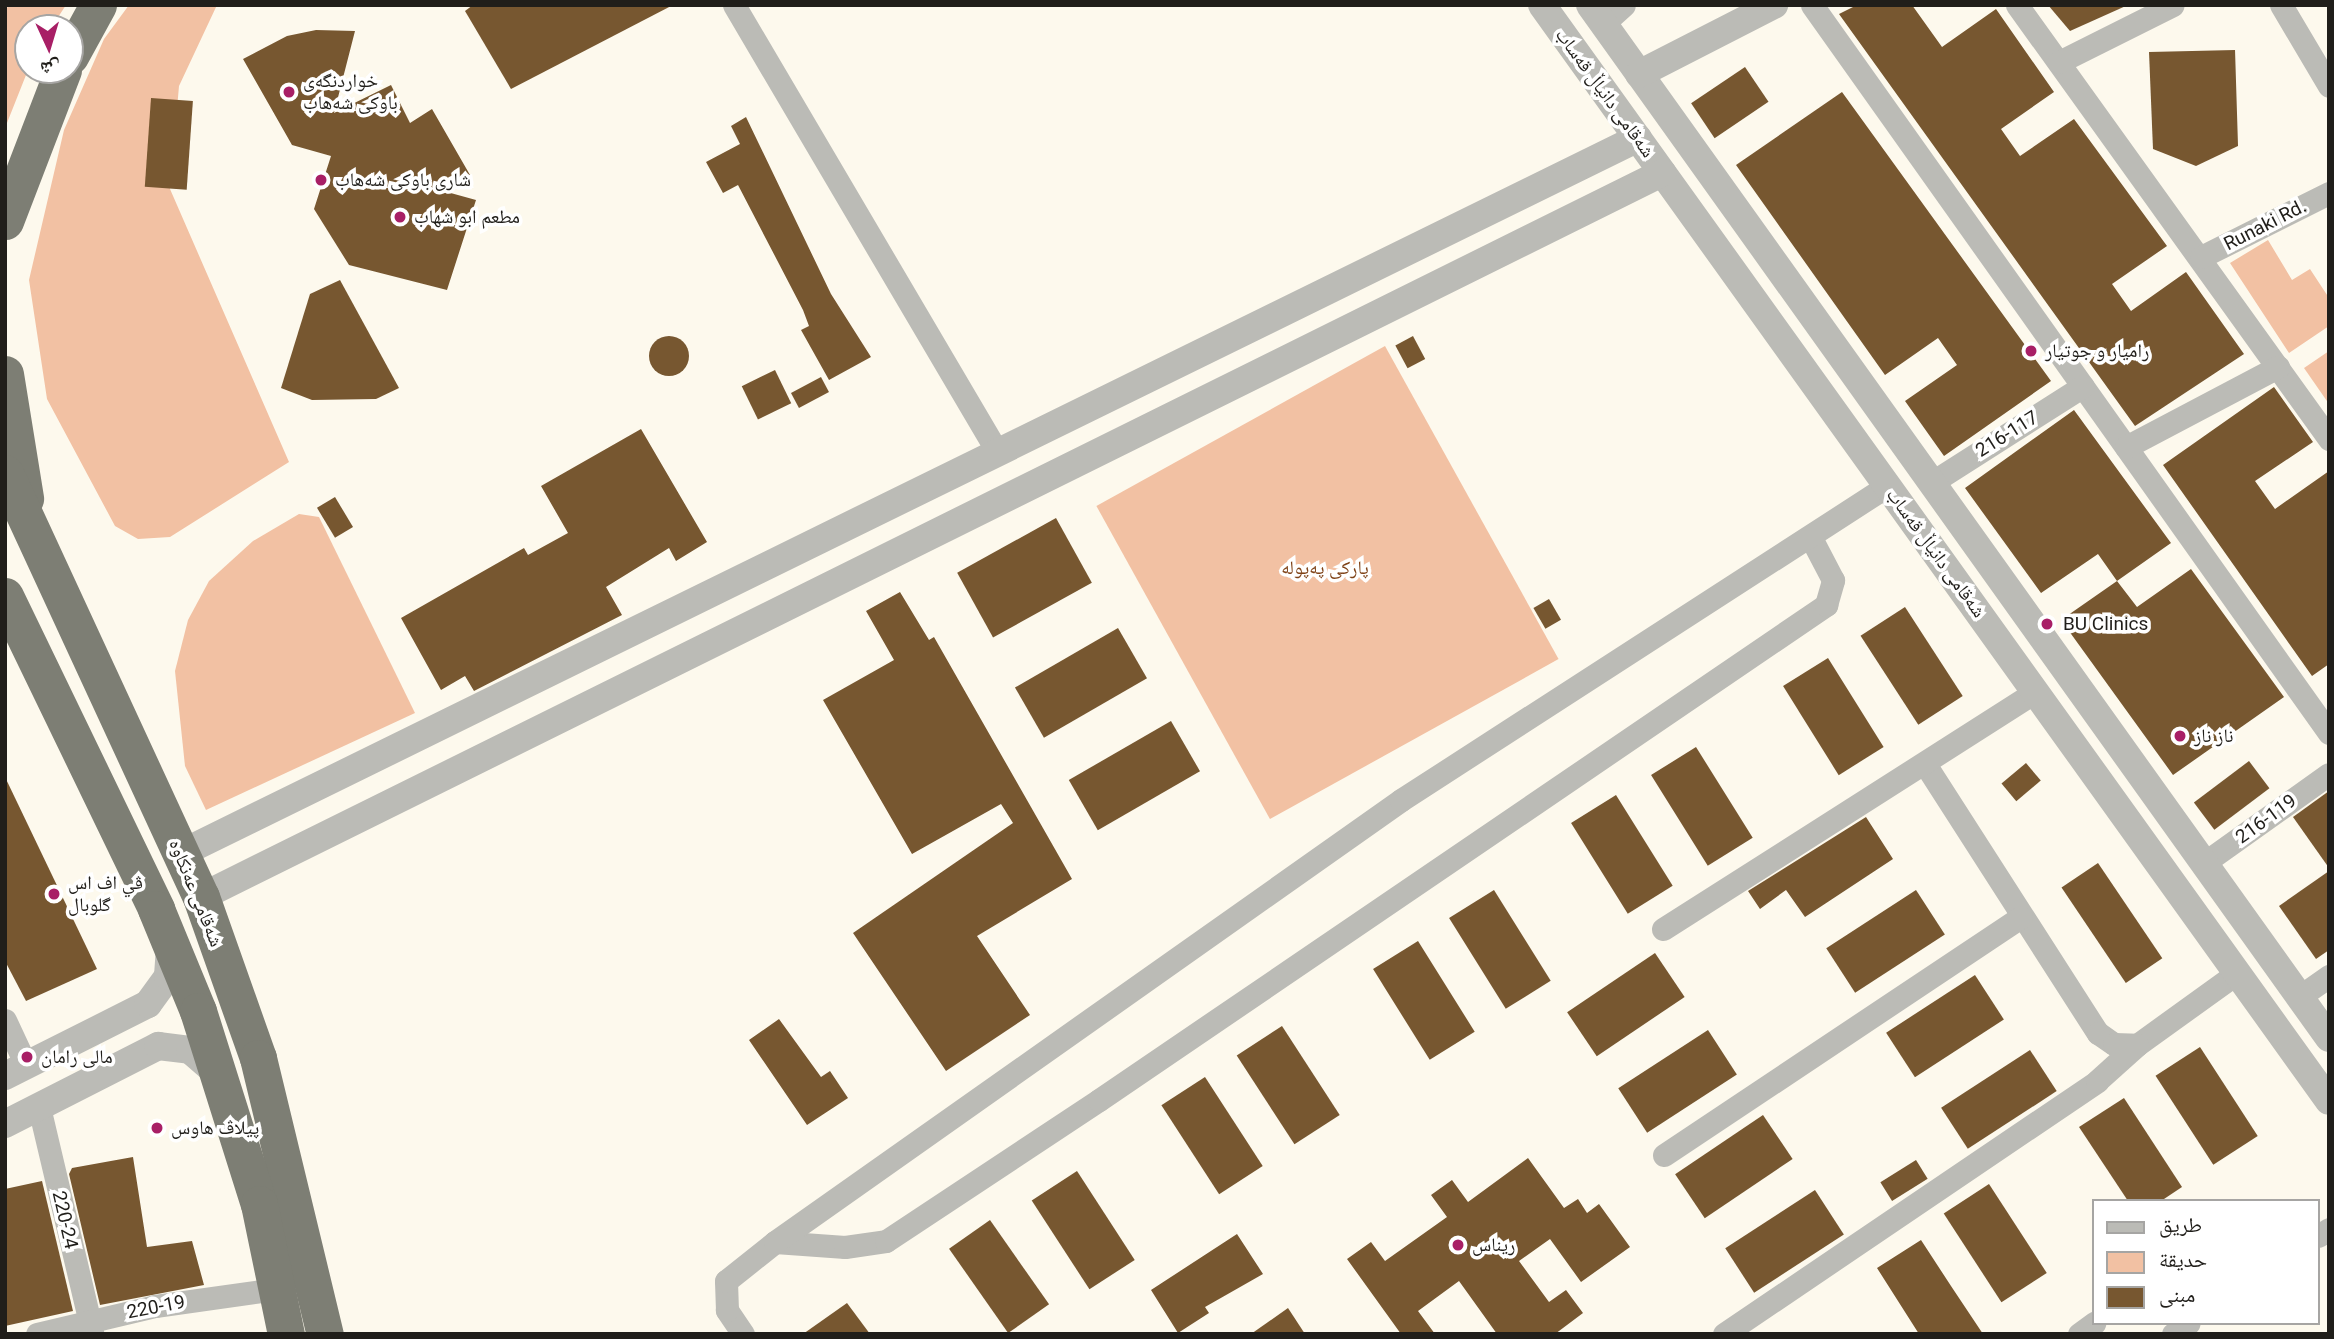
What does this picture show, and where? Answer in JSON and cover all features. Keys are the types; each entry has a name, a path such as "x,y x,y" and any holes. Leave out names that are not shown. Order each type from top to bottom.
{"highway":[{"path":"84,30 98,5"},
{"path":"5,221 58,84"},
{"path":"5,374 30,526"},
{"name":"شەقامی عەنکاوە","path":"5,473 201,897 258,1058 324,1334"},
{"path":"5,596 169,942 221,1079 286,1334"}],"street":[{"path":"734,5 998,453"},
{"name":"شەقامی دانیاڵ قەساب","path":"1542,5 2329,1101"},
{"path":"1596,15 1624,5"},
{"path":"1639,74 1774,5"},
{"path":"1812,5 2329,733"},
{"path":"2017,5 2327,433"},
{"path":"2059,62 2173,5"},
{"path":"2281,5 2329,86"},
{"name":"شەقامی دانیاڵ قەساب","path":"1596,15 2329,1038"},
{"path":"182,853 1638,138"},
{"path":"201,897 1662,173"},
{"name":"Runaki Rd.","path":"2201,257 2329,193"},
{"path":"1786,345 1818,324"},
{"path":"2126,447 2278,367"},
{"name":"216-117","path":"1931,483 2083,386"},
{"path":"743,1334 727,1310 726,1281 775,1242 1401,800 1811,538 1887,486"},
{"path":"775,1242 845,1247 886,1241 1099,1100 1826,605 1833,580 1811,538"},
{"path":"1662,929 1925,765 2035,692"},
{"path":"1925,765 2098,1033 2114,1044 2137,1045"},
{"name":"216-119","path":"2204,863 2329,774"},
{"path":"237,828 230,842 234,857 257,870"},
{"path":"1664,1155 2021,917"},
{"path":"5,1020 16,1070 148,1004 163,987 169,942"},
{"path":"1724,1334 2097,1081 2137,1045 2237,973"},
{"path":"2299,997 2329,976"},
{"path":"117,1021 139,1032 134,1057"},
{"path":"5,1124 134,1057 180,1046 209,1061 221,1079"},
{"name":"220-24","path":"39,1107 91,1326"},
{"name":"220-19","path":"37,1334 91,1326 276,1289"}],"green space":[{"path":"11,5 66,5 60,14 14,14 14,84 22,84 5,128 5,9"},
{"path":"129,5 217,5 179,86 170,189 289,462 170,537 138,539 115,526 47,399 29,280 64,130 104,39"},
{"path":"2268,240 2292,280 2310,269 2329,298 2329,326 2289,353 2230,263"},
{"name":"پارکی پەپولە","path":"1385,346 1559,659 1270,819 1096,506"},
{"path":"2329,351 2329,404 2304,368"},
{"path":"299,514 319,517 415,713 206,810 185,766 175,671 188,620 209,581 253,541"}],"building":[{"path":"473,5 673,5 511,89 465,11"},
{"path":"1857,5 1912,5 1942,47 1996,9 2054,92 2001,129 2020,156 2074,119 2167,246 2112,284 2131,311 2186,272 2244,354 2135,426 1839,14"},
{"path":"2048,5 2128,5 2070,31"},
{"path":"316,30 355,31 334,113 391,85 410,123 432,109 470,175 447,192 476,200 447,290 349,265 314,209 331,156 292,145 243,59 287,36"},
{"path":"2235,50 2238,146 2196,166 2153,149 2149,52"},
{"path":"1745,67 1768,102 1715,138 1691,103"},
{"path":"1842,92 2051,381 1944,456 1905,401 1957,365 1938,338 1885,375 1736,165"},
{"path":"151,98 193,101 187,190 145,187"},
{"path":"746,117 831,294 871,357 829,380 801,330 809,326 803,310 738,185 723,193 706,162 740,144 731,126"},
{"path":"340,280 399,388 376,399 312,400 281,388 310,294"},
{"path":"669,336 677,337 683,342 688,348 688,364 683,370 677,375 669,376 661,375 655,370 650,364 649,356 650,348 655,342 661,337"},
{"path":"1413,336 1425,359 1408,368 1395,345"},
{"path":"775,370 791,403 758,419 742,386"},
{"path":"821,377 829,392 799,408 791,393"},
{"path":"2274,387 2313,442 2255,481 2275,509 2329,471 2329,664 2312,676 2163,465"},
{"path":"2074,410 2171,543 2117,581 2098,554 2041,593 1965,488"},
{"path":"641,429 707,542 676,561 669,548 606,587 622,615 474,691 465,676 441,690 401,618 524,548 528,555 568,533 541,486"},
{"path":"335,497 353,527 335,538 317,508"},
{"path":"1056,518 1092,583 993,638 957,573"},
{"path":"2191,569 2284,697 2173,775 2061,620 2117,581 2137,607"},
{"path":"900,592 929,640 934,637 1072,879 977,936 1030,1015 946,1071 853,933 1013,823 1001,804 912,854 823,700 894,660 866,611"},
{"path":"1549,599 1561,620 1545,629 1533,608"},
{"path":"1905,607 1963,696 1918,725 1861,636"},
{"path":"1118,628 1147,678 1044,738 1015,688"},
{"path":"1828,658 1884,747 1839,775 1783,686"},
{"path":"1171,721 1200,771 1098,830 1069,780"},
{"path":"1696,747 1753,838 1708,866 1651,775"},
{"path":"2249,761 2269,788 2214,830 2194,803"},
{"path":"2026,763 2041,781 2016,801 2001,784"},
{"path":"5,777 97,969 26,1001 5,961"},
{"path":"2329,791 2329,868 2293,817"},
{"path":"1616,795 1673,886 1628,914 1571,823"},
{"path":"1866,817 1893,859 1805,917 1786,890 1760,909 1748,891"},
{"path":"2098,863 2162,958 2126,983 2062,888"},
{"path":"2329,871 2329,950 2316,959 2279,906"},
{"path":"1494,890 1551,981 1506,1009 1449,918"},
{"path":"1916,890 1945,934 1855,993 1826,948"},
{"path":"1418,941 1475,1032 1430,1060 1373,969"},
{"path":"1655,953 1685,997 1597,1056 1567,1012"},
{"path":"1975,975 2004,1019 1915,1077 1886,1033"},
{"path":"779,1019 821,1077 830,1071 848,1098 807,1125 749,1040"},
{"path":"1282,1026 1340,1115 1294,1144 1237,1055"},
{"path":"1708,1030 1737,1074 1647,1133 1618,1088"},
{"path":"2200,1047 2258,1136 2213,1165 2156,1076"},
{"path":"2030,1050 2057,1091 1968,1149 1941,1108"},
{"path":"1205,1077 1263,1166 1219,1194 1161,1105"},
{"path":"2124,1098 2182,1187 2164,1199 2127,1199 2079,1127"},
{"path":"1763,1115 1793,1159 1705,1218 1675,1174"},
{"path":"133,1157 147,1247 192,1241 204,1285 100,1305 69,1174 72,1168"},
{"name":"ريناس","path":"1528,1158 1564,1208 1578,1199 1587,1213 1599,1204 1630,1247 1581,1282 1550,1239 1519,1261 1549,1302 1566,1290 1583,1313 1555,1334 1497,1334 1459,1281 1418,1311 1435,1334 1401,1334 1347,1259 1371,1242 1385,1261 1447,1217 1431,1195 1452,1180 1468,1202"},
{"path":"1916,1160 1928,1179 1892,1201 1880,1182"},
{"path":"1077,1171 1135,1260 1089,1289 1032,1200"},
{"path":"42,1181 73,1311 5,1326 5,1189"},
{"path":"1989,1184 2047,1273 2001,1302 1944,1213"},
{"path":"1815,1190 1844,1234 1754,1293 1725,1248"},
{"path":"990,1220 1049,1304 1008,1333 949,1249"},
{"path":"1237,1234 1263,1274 1205,1307 1209,1313 1178,1333 1151,1290"},
{"path":"1921,1240 1983,1334 1919,1334 1877,1268"},
{"path":"847,1303 870,1334 803,1334"},
{"path":"1288,1308 1305,1334 1251,1334"}],"place":[{"name":"خواردنگەی باوکی شەھاب","path":"289,92"},
{"name":"شاری باوکی شەھاب","path":"321,180"},
{"name":"مطعم ابو شهاب","path":"400,217"},
{"name":"رامیار و جوتیار","path":"2031,351"},
{"name":"BU Clinics","path":"2047,624"},
{"name":"ناز ناز","path":"2180,736"},
{"name":"ڤي اف اس گلوبال","path":"54,894"},
{"name":"مالى رامان","path":"27,1057"},
{"name":"پيلاڤ هاوس","path":"157,1128"},
{"name":"ريناس","path":"1458,1245"}]}
